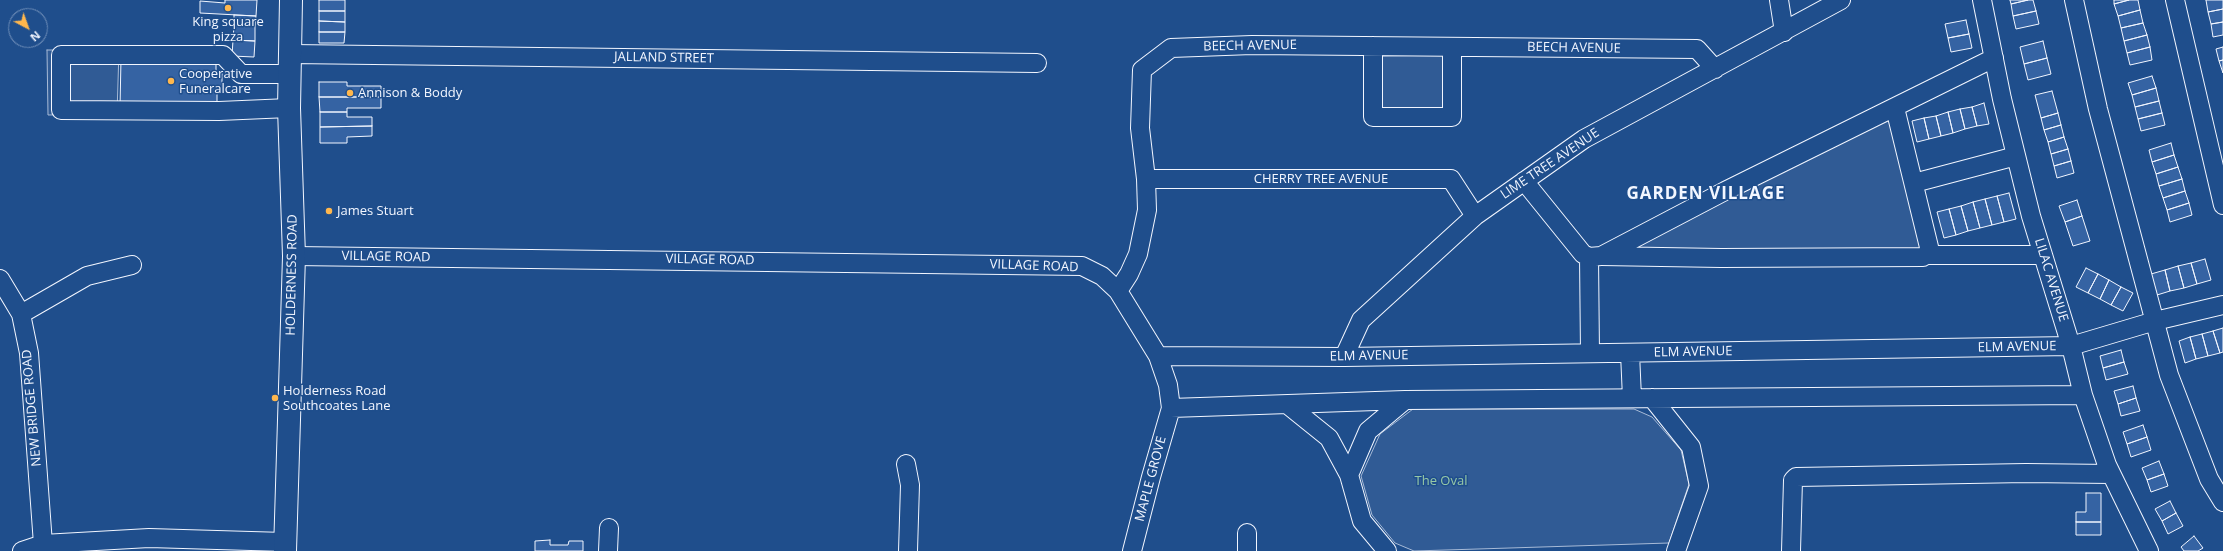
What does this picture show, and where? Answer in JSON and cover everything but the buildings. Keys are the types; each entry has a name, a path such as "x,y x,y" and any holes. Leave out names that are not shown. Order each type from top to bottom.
{"highway":[{"name":"HOLDERNESS ROAD","path":"285,546 294,256 289,108 291,0"}],"street":[{"path":"1779,0 1784,32"},
{"name":"LIME TREE AVENUE","path":"1344,357 1361,320 1475,216 1584,139 1841,0"},
{"name":"LILAC AVENUE","path":"1982,0 2016,156 2043,255 2071,346 2083,395 2111,474 2146,550"},
{"path":"2074,0 2098,108 2169,374 2209,478 2223,502"},
{"path":"2175,0 2223,204"},
{"name":"BEECH AVENUE","path":"1118,290 1129,274 1138,254 1147,210 1146,179 1140,128 1142,70 1172,48 1252,45 1697,50 1714,69"},
{"path":"1373,46 1373,117 1452,117 1452,47"},
{"name":"JALLAND STREET","path":"289,108 219,111 61,110 61,55 223,55 241,74 291,64 1037,63"},
{"path":"1595,256 1994,58"},
{"path":"1895,108 1929,247 1928,254 1926,255"},
{"path":"1914,183 2016,156"},
{"name":"CHERRY TREE AVENUE","path":"1146,179 1451,179 1475,216"},
{"path":"1524,181 1583,254 1595,256 1915,258 1926,255 2043,255"},
{"name":"VILLAGE ROAD","path":"294,256 1082,266 1102,276 1118,290"},
{"path":"1590,353 1595,256"},
{"path":"21,314 87,276 132,265"},
{"name":"NEW BRIDGE ROAD","path":"0,279 21,314 29,353 43,544"},
{"path":"1118,290 1158,356 1168,385 1171,408 1405,400 2083,395"},
{"name":"ELM AVENUE","path":"1158,356 1344,357 2071,346 2155,321 2223,305"},
{"path":"1630,353 1632,398"},
{"path":"1652,398 1691,447 1699,486 1676,551"},
{"path":"1349,475 1368,431 1405,400"},
{"path":"1288,405 1329,438 1349,475 1362,521 1387,551"},
{"name":"MAPLE GROVE","path":"1132,551 1171,408"},
{"path":"906,464 910,485 908,551"},
{"path":"1791,551 1793,480 1796,476 2026,473 2111,474"},
{"path":"608,551 609,528"},
{"path":"1247,532 1247,551"},
{"path":"22,551 43,544 150,538 285,546"}],"shaded area":[{"path":"47,50 119,50 117,114 48,115"},
{"path":"1444,55 1444,108 1382,108 1382,56"},
{"path":"1889,115 1921,249 1633,253 1636,240"},
{"name":"The Oval","path":"1413,409 1634,409 1652,417 1681,450 1689,484 1669,543 1414,551 1395,543 1372,515 1361,476 1380,434"}],"place":[{"name":"King square pizza","path":"228,8"},
{"name":"Cooperative Funeralcare","path":"171,81"},
{"name":"Annison & Boddy","path":"350,93"},
{"name":"James Stuart","path":"329,211"},
{"name":"Holderness Road Southcoates Lane","path":"275,398"}],"district":[{"name":"GARDEN VILLAGE","path":"1706,194"}]}
